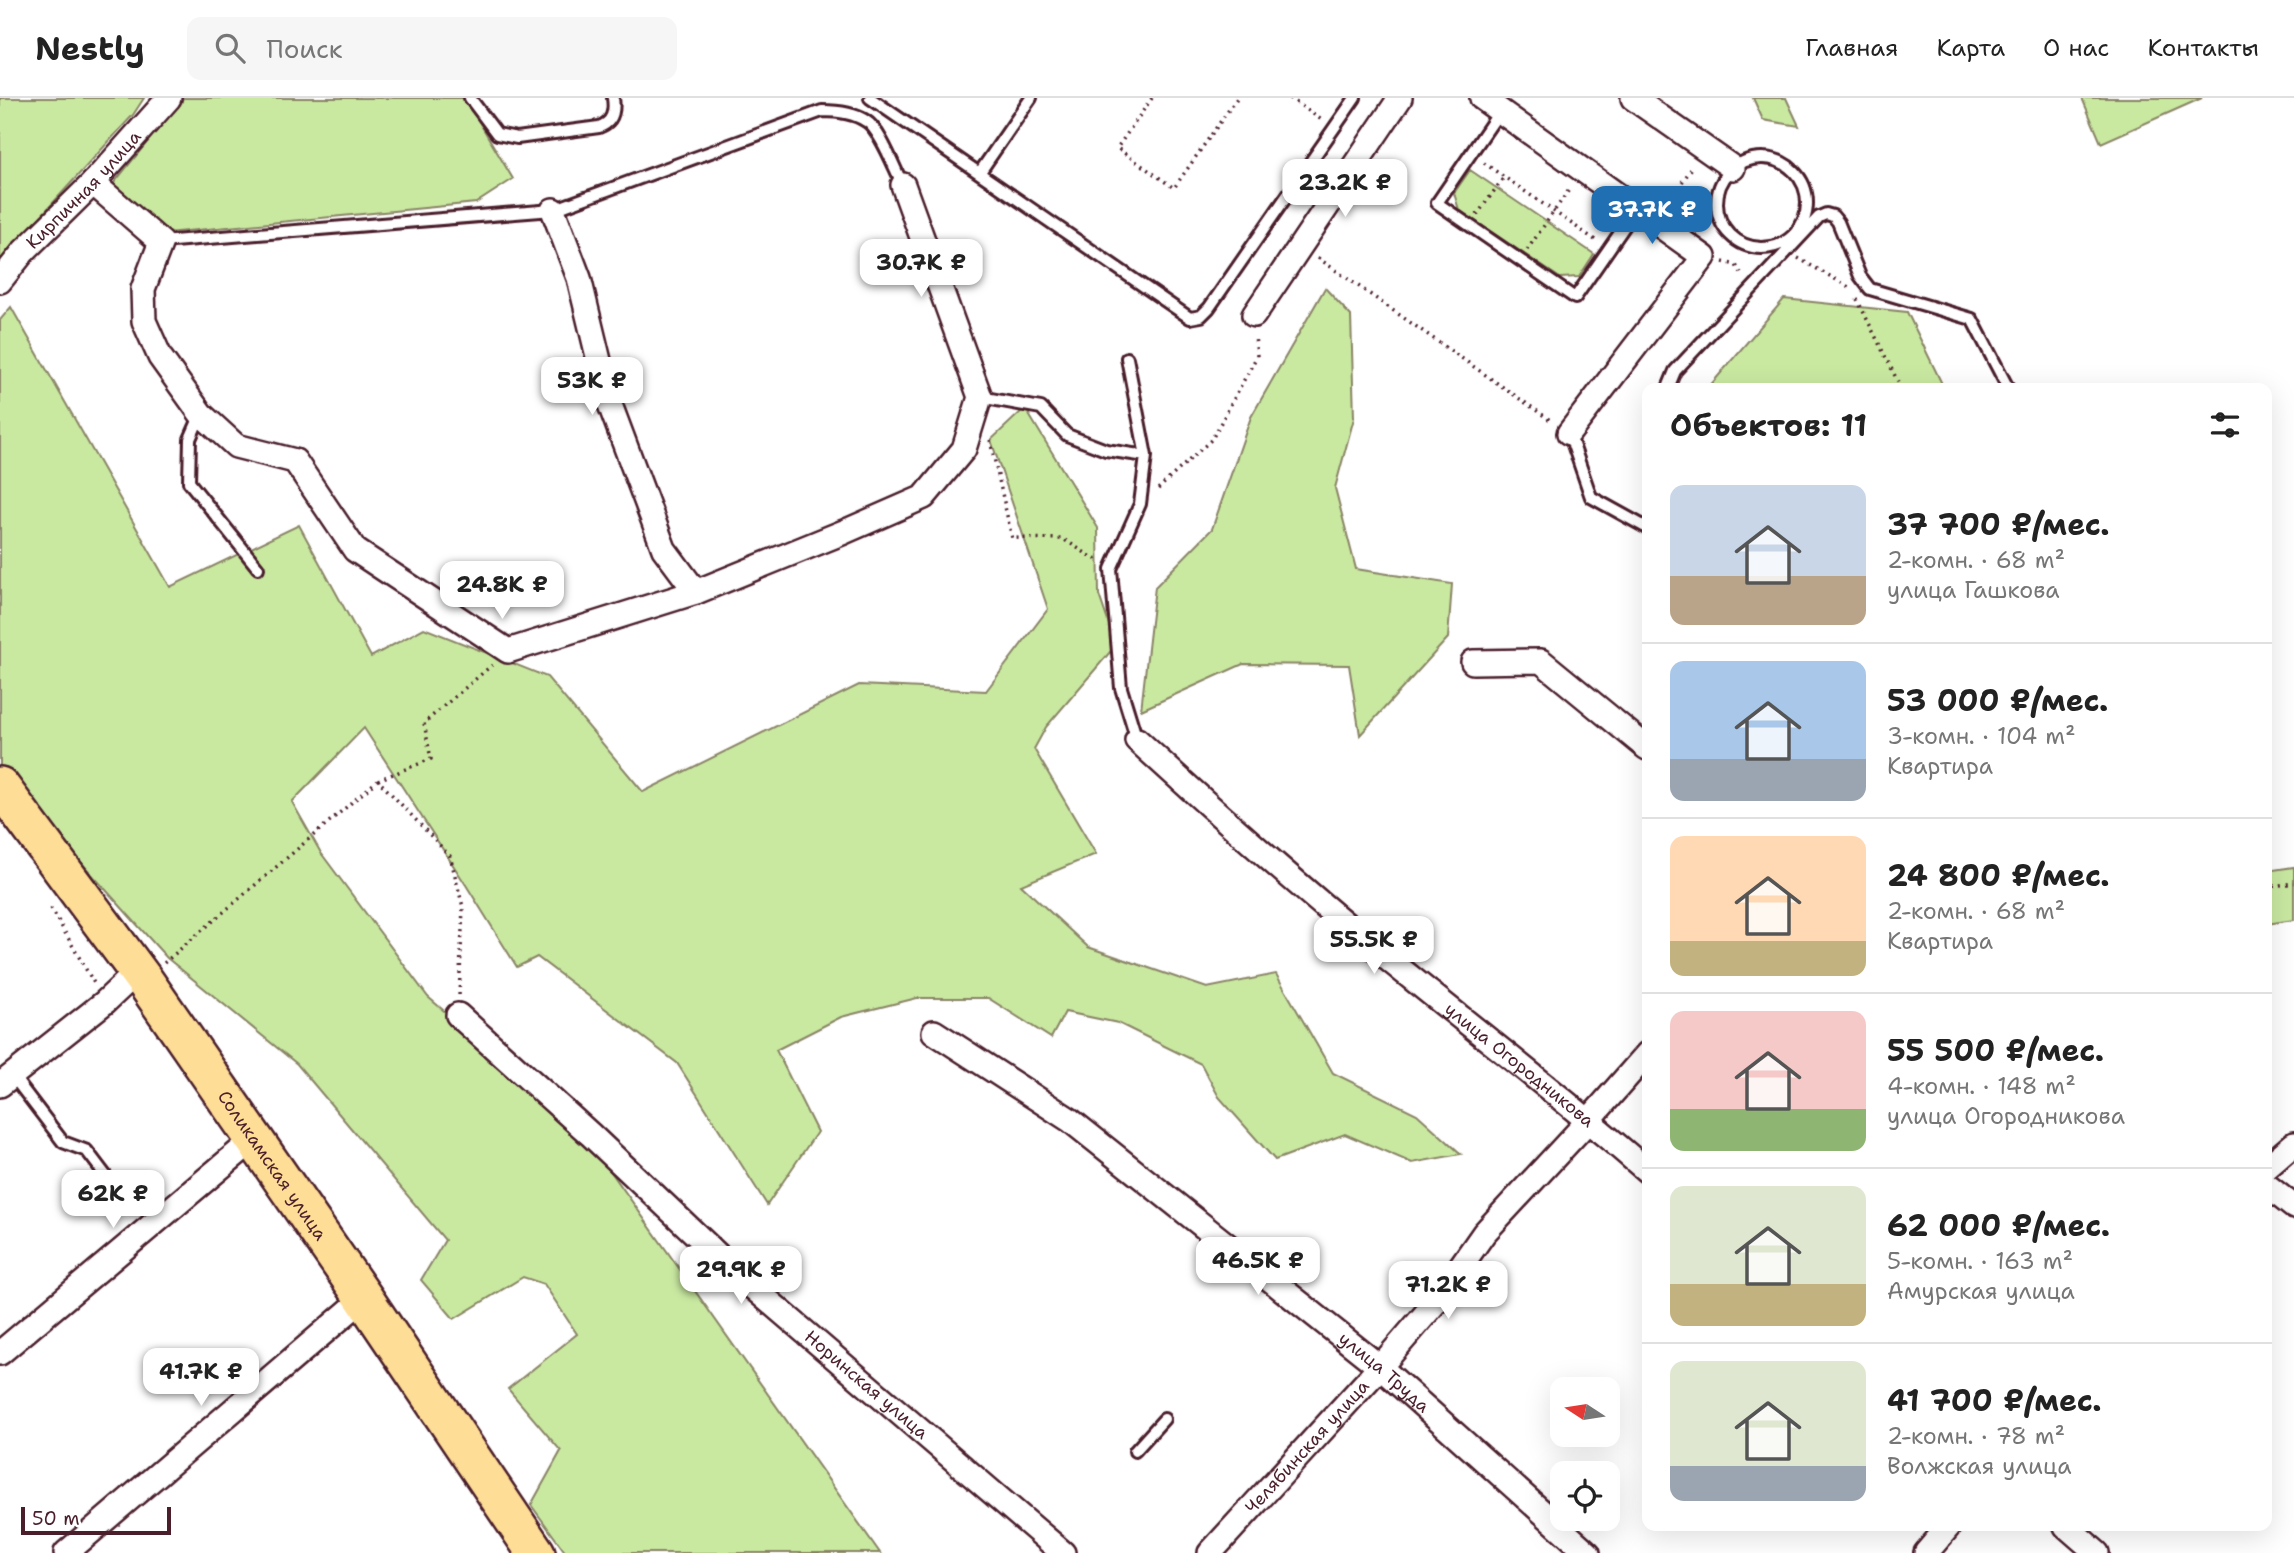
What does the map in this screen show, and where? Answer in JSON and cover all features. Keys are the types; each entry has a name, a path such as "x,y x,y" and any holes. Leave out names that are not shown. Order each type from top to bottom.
{"main road":[{"name":"Соликамская улица","path":"1,789 141,976 364,1297 536,1553"}],"street":[{"name":"Кирпичная улица","path":"0,281 24,251 93,183 169,98"},
{"path":"1254,316 1400,98"},
{"path":"1633,98 1733,168"},
{"path":"1491,105 1704,257 1569,433"},
{"path":"93,183 161,242 142,289 144,321 160,357 201,414 236,446 295,461 355,550 508,651 695,592 924,497 964,449 980,397 903,185"},
{"path":"554,210 579,278 609,402 664,549 695,592"},
{"path":"1473,662 1541,661 1642,744"},
{"name":"улица Огородникова","path":"1137,740 1226,822 1406,975 1589,1120 1642,1167"},
{"path":"6,1080 141,976"},
{"name":"Норинская улица","path":"458,1015 591,1135 743,1279 1063,1553"},
{"name":"улица Труда","path":"934,1032 1070,1119 1380,1367 1588,1553"},
{"name":"Челябинская улица","path":"1210,1553 1380,1367 1434,1303 1484,1233 1642,1060"},
{"path":"0,1353 253,1140"},
{"path":"2272,1163 2294,1144"},
{"path":"2272,1190 2294,1208"},
{"path":"66,1553 364,1297"},
{"path":"1926,1553 1945,1531"},
{"path":"2072,1531 2097,1553"}],"lane":[{"path":"470,98 497,134 517,138 607,124 613,116 613,98"},
{"path":"870,98 1190,318 1201,316 1209,308 1355,98"},
{"path":"980,172 1031,98"},
{"path":"1491,105 1471,154 1437,203 1575,298 1608,250 1646,214"},
{"path":"161,242 554,210 822,111 840,111 868,121 880,138 903,185"},
{"path":"1773,159 1786,164 1797,173 1804,185 1807,213 1801,228 1790,239 1776,247 1760,249 1745,245 1732,237 1722,225 1717,209 1718,194 1724,179 1733,168 1745,161 1773,159"},
{"path":"1670,383 1675,371 1819,217 1826,214 1833,216 1864,284 1881,293 1972,319 2005,383"},
{"path":"1127,358 1146,456 1140,504 1111,569 1121,688 1137,740"},
{"path":"980,397 1041,408 1067,435 1105,450 1146,456"},
{"path":"201,414 190,439 189,482 258,568"},
{"path":"1569,433 1591,497 1642,525"},
{"path":"6,1080 63,1142 87,1151 109,1180"},
{"path":"1135,1451 1164,1419"}],"path":[{"path":"1152,98 1117,148 1174,188 1237,98"},
{"path":"1290,98 1335,129"},
{"path":"1646,214 1705,150"},
{"path":"1471,154 1608,250"},
{"path":"1520,260 1583,169"},
{"path":"1470,226 1504,177"},
{"path":"1300,246 1569,433"},
{"path":"1787,252 1853,289 1899,383"},
{"path":"1704,257 1736,265 1751,289"},
{"path":"1140,504 1212,439 1257,356 1254,316"},
{"path":"980,397 1012,538 1063,538 1111,569"},
{"path":"141,976 378,780 431,759 424,723 508,651"},
{"path":"378,780 450,856 463,907 458,1015"},
{"path":"2272,886 2294,883"},
{"path":"51,908 105,1002"}],"green space":[{"path":"0,98 144,98 133,115 0,261"},
{"path":"183,98 465,98 513,179 476,203 166,233 113,184"},
{"path":"1753,98 1786,98 1799,126 1763,120"},
{"path":"2082,98 2202,98 2101,143"},
{"path":"1470,170 1594,254 1579,277 1560,278 1459,210 1454,193"},
{"path":"1325,288 1351,316 1354,418 1335,488 1356,569 1452,584 1448,638 1360,735 1349,665 1243,664 1141,710 1155,587 1212,529 1251,417"},
{"path":"1784,299 1907,312 1942,383 1712,383"},
{"path":"11,307 170,587 299,525 371,657 424,628 547,677 643,792 859,685 986,691 1048,609 991,440 1025,408 1098,528 1099,595 1116,645 1046,727 1034,749 1096,854 1021,885 1088,947 1207,988 1276,974 1333,1073 1417,1114 1461,1154 1412,1163 1345,1134 1275,1160 1219,1097 1201,1064 1118,1023 1065,1012 1051,1038 988,998 917,998 841,1017 776,1050 817,1132 767,1205 677,1063 537,957 517,967 364,728 292,802 321,853 428,997 580,1128 880,1553 566,1553 531,1505 561,1451 508,1389 577,1334 544,1284 523,1277 454,1319 421,1280 445,1240 297,1064 167,958 0,772 0,320"},
{"path":"2294,867 2294,920 2272,923 2272,870"}]}
